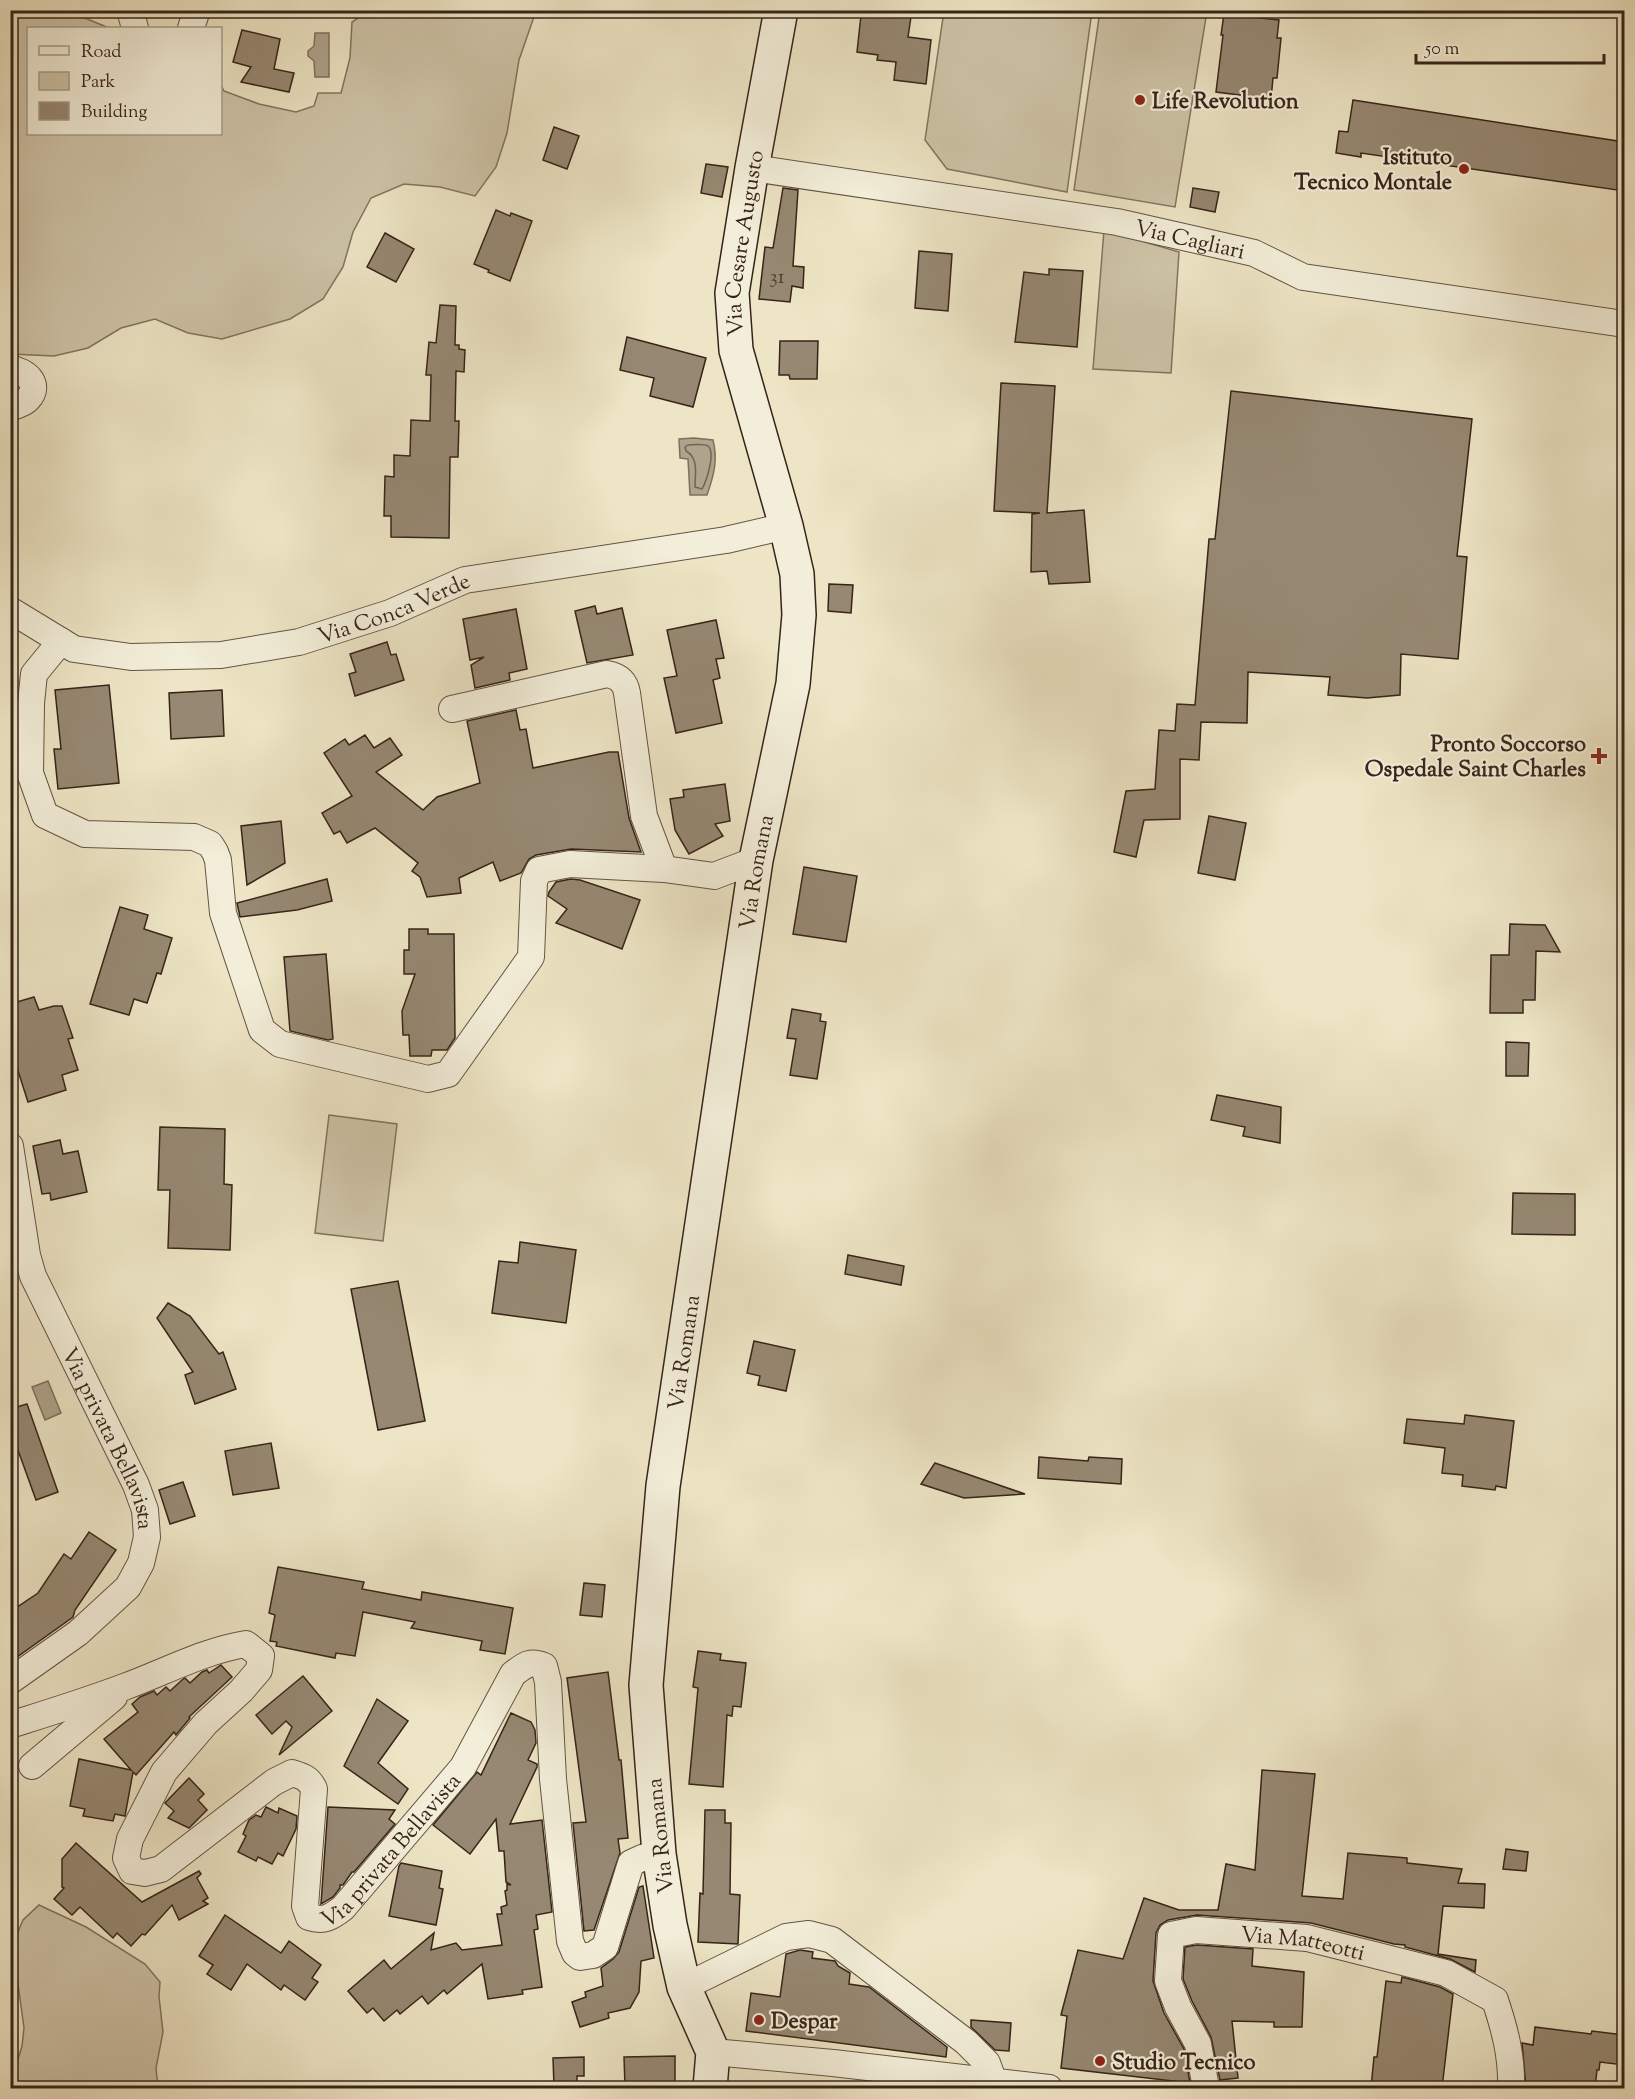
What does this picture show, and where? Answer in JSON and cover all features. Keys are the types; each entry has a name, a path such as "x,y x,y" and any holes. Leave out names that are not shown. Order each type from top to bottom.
{"street":[{"path":"130,10 135,27"},
{"path":"191,27 197,10"},
{"name":"Via Cesare Augusto","path":"781,10 732,293 736,350 786,526 797,574 800,615"},
{"name":"Via Cagliari","path":"752,168 1117,222 1254,253 1303,276 1624,324"},
{"path":"10,369 27,374 32,389 28,399 10,408"},
{"name":"Via Conca Verde","path":"10,610 74,649 131,657 221,655 299,642 390,613 465,580 726,540 786,526"},
{"name":"Via Romana","path":"710,2088 713,2052 684,1987 669,1925 659,1854 646,1685 663,1486 756,860 794,684 800,615"},
{"path":"61,641 34,674 31,703 30,773 45,815 85,834 194,837 210,844 218,860 223,914 262,1030 280,1044 428,1079 448,1074 531,957 534,881 539,870 570,864 664,869 714,876 756,860"},
{"path":"452,709 607,674 618,677 626,687 644,816 664,869"},
{"name":"Via privata Bellavista","path":"10,1146 27,1255 33,1276 136,1485 145,1510 147,1537 141,1563 128,1587 78,1633 10,1681"},
{"name":"Via privata Bellavista","path":"10,1725 125,1687 229,1647 246,1644 261,1656 259,1670 241,1691 206,1723 164,1772 130,1839 126,1858 132,1871 145,1873 161,1869 274,1782 292,1773 311,1782 314,1789 306,1906 309,1917 319,1920 331,1918 344,1908 463,1767 513,1674 525,1665 535,1663 544,1666 548,1682 553,1779 570,1941 575,1953 580,1957 593,1955 604,1947 631,1863 659,1854"},
{"name":"Via privata Bellavista","path":"32,1766 125,1687"},
{"name":"Via Matteotti","path":"1206,2088 1198,2044 1178,2007 1168,1981 1171,1935 1196,1930 1307,1938 1446,1973 1494,2000 1506,2033 1512,2067 1511,2088"},
{"path":"684,1987 786,1937 809,1934 832,1940 966,2043 987,2063 994,2082"},
{"path":"713,2052 833,2063 1048,2088"}],"green space":[{"path":"420,10 536,11 519,60 507,133 496,167 475,196 440,187 404,184 371,198 353,232 343,267 323,299 290,319 222,339 188,333 155,319 121,328 88,348 54,356 11,354 11,11 68,11 107,27 27,27 27,135 222,135 222,87 224,91 259,104 296,112 314,106 318,93 341,93 350,58 352,22 369,11 405,11 415,14"},
{"path":"944,11 1092,11 1067,192 947,169 925,140"},
{"name":"Life Revolution","path":"1100,11 1207,11 1175,207 1074,190"},
{"path":"1104,230 1179,252 1171,373 1093,369"},
{"path":"329,1115 397,1124 383,1241 315,1233"},
{"path":"39,1905 86,1927 145,1964 160,1982 159,1997 163,2032 156,2068 158,2088 12,2088 11,2082 22,2046 24,2028 14,1955 16,1937 23,1920"}],"water":[{"path":"315,33 329,33 329,77 315,77 314,61 308,56 308,51 314,46"},
{"path":"679,439 713,440 714,467 707,495 690,495 688,459 680,458"},
{"path":"48,1381 61,1413 45,1420 32,1387"}],"building":[{"path":"870,10 912,10 908,37 931,40 926,84 894,80 896,62 877,60 878,55 857,52 861,15 869,16"},
{"path":"1224,14 1279,20 1277,38 1281,38 1277,78 1273,78 1271,99 1216,92"},
{"path":"242,30 280,39 274,69 294,73 289,92 241,82 251,67 233,62"},
{"path":"1353,100 1624,142 1624,191 1361,153 1361,157 1336,153 1339,131 1348,132"},
{"path":"554,127 579,136 567,169 543,160"},
{"path":"706,164 728,167 722,197 701,193"},
{"path":"783,188 798,190 793,266 804,267 803,288 792,286 790,302 759,299 765,247 773,248"},
{"path":"1193,188 1219,192 1215,212 1190,207"},
{"path":"496,210 532,221 510,281 474,264"},
{"path":"385,233 414,249 396,282 367,267"},
{"path":"919,251 952,254 948,311 915,308"},
{"path":"1049,269 1083,271 1077,347 1015,342 1024,272 1049,275"},
{"path":"440,305 456,306 455,345 465,350 464,372 456,371 455,421 459,421 458,457 450,457 449,538 391,537 391,516 384,516 385,476 394,477 394,455 410,456 411,420 430,421 431,375 426,375 429,342 436,343"},
{"path":"627,337 706,358 693,407 650,396 654,378 620,370"},
{"path":"780,341 818,341 817,379 790,379 789,375 779,375"},
{"path":"1001,383 1055,386 1047,513 1084,510 1090,582 1049,584 1047,571 1031,572 1032,514 1040,513 994,511"},
{"path":"1231,391 1472,419 1457,556 1467,557 1458,659 1401,654 1400,695 1367,698 1328,695 1330,677 1248,672 1247,723 1201,722 1199,760 1180,759 1180,819 1144,820 1136,857 1114,852 1126,791 1155,789 1159,730 1175,731 1177,704 1195,705 1209,539 1215,539"},
{"path":"829,584 853,585 851,613 828,611"},
{"path":"595,606 597,614 622,608 633,655 587,663 575,611"},
{"path":"516,609 527,669 509,673 510,680 475,688 471,665 484,657 470,660 463,619"},
{"path":"716,620 724,658 716,659 720,678 713,680 722,723 676,733 664,678 677,676 667,630"},
{"path":"387,642 391,655 396,654 404,680 355,696 349,674 356,672 350,654"},
{"path":"109,685 119,783 58,789 54,749 61,749 55,690"},
{"path":"222,690 224,736 171,739 169,693"},
{"path":"516,710 520,730 526,729 533,768 618,752 629,818 641,852 571,849 536,855 529,859 521,873 500,881 493,862 459,878 461,893 427,897 420,877 412,871 418,863 375,828 347,843 340,831 334,834 322,813 352,796 324,753 345,739 349,745 365,735 374,748 390,738 402,755 376,772 423,810 437,797 480,783 467,721"},
{"path":"725,784 730,821 715,824 723,836 689,854 675,830 670,799 684,797 683,790"},
{"path":"1209,816 1246,823 1235,880 1198,873"},
{"path":"281,821 285,863 247,885 241,826"},
{"path":"804,867 857,876 846,942 793,934"},
{"path":"327,879 332,901 297,910 240,917 237,903"},
{"path":"571,879 640,900 622,949 556,923 567,909 548,896 549,892 556,882"},
{"path":"120,907 148,915 144,929 172,938 161,974 157,973 147,1003 134,999 129,1015 90,1004"},
{"path":"1510,924 1545,925 1560,952 1536,951 1535,1000 1523,1000 1523,1013 1490,1013 1491,955 1509,955"},
{"path":"409,929 428,929 428,934 454,934 455,1038 447,1050 432,1050 431,1056 410,1056 409,1035 403,1035 402,1011 415,974 404,974 404,950 409,950"},
{"path":"326,954 333,1039 328,1040 290,1031 284,957"},
{"path":"34,997 39,1010 62,1006 73,1038 68,1039 78,1070 62,1075 66,1090 28,1102 10,1046 10,1004"},
{"path":"792,1009 821,1014 820,1021 826,1022 817,1079 790,1075 796,1039 787,1038"},
{"path":"1506,1042 1529,1043 1528,1076 1506,1076"},
{"path":"1217,1095 1281,1107 1280,1143 1243,1136 1245,1127 1211,1120"},
{"path":"160,1127 225,1129 224,1184 232,1185 230,1250 168,1248 170,1190 158,1190"},
{"path":"60,1140 63,1154 78,1151 87,1192 51,1200 50,1193 42,1194 33,1146"},
{"path":"1513,1193 1575,1194 1575,1235 1512,1234"},
{"path":"520,1242 576,1250 566,1323 492,1313 499,1261 518,1263"},
{"path":"848,1255 904,1266 901,1285 845,1274"},
{"path":"398,1281 425,1421 378,1430 351,1289"},
{"path":"168,1303 190,1316 219,1354 223,1352 236,1389 195,1404 185,1375 193,1372 157,1318"},
{"path":"754,1341 795,1350 786,1391 758,1385 760,1376 747,1373"},
{"path":"27,1404 58,1492 36,1500 10,1428 10,1409"},
{"path":"1465,1415 1514,1421 1506,1488 1496,1486 1495,1490 1462,1486 1463,1475 1442,1473 1445,1448 1404,1443 1407,1419 1464,1424"},
{"path":"271,1443 279,1488 233,1495 225,1451"},
{"path":"1039,1457 1088,1461 1089,1457 1122,1459 1121,1484 1038,1478"},
{"path":"935,1463 1025,1494 964,1498 921,1484"},
{"path":"183,1482 195,1516 170,1524 159,1490"},
{"path":"89,1532 116,1550 75,1610 73,1617 10,1662 10,1612 38,1593 64,1554 71,1559"},
{"path":"278,1567 364,1582 362,1589 421,1600 422,1592 513,1608 505,1654 480,1650 482,1641 411,1628 415,1622 363,1612 355,1656 336,1653 335,1658 276,1646 277,1642 270,1641 275,1615 269,1613"},
{"path":"584,1583 605,1585 602,1617 580,1615"},
{"path":"698,1651 721,1654 720,1660 746,1663 741,1707 733,1706 732,1716 727,1715 723,1787 689,1784 698,1688 693,1687"},
{"path":"221,1665 232,1677 189,1717 176,1735 174,1732 136,1775 133,1772 125,1816 115,1814 113,1821 83,1816 85,1809 70,1806 79,1759 131,1770 104,1739 138,1712 132,1704 140,1697 154,1691 157,1695 166,1687 170,1691 185,1678 190,1683 202,1672 207,1670 209,1673"},
{"path":"608,1672 619,1760 621,1760 628,1838 618,1839 620,1853 594,1930 584,1931 573,1823 586,1822 567,1678"},
{"path":"303,1676 332,1711 279,1755 292,1727 286,1721 272,1734 256,1715"},
{"path":"377,1699 408,1721 378,1763 408,1789 398,1804 344,1766"},
{"path":"511,1713 531,1722 535,1730 536,1743 528,1760 537,1764 537,1767 510,1824 542,1820 552,1912 536,1915 538,1929 534,1930 542,1987 522,1990 523,1994 488,1999 482,1964 447,1994 444,1990 428,2004 422,1996 400,2014 397,2010 384,2021 373,2008 367,2013 348,1991 384,1960 391,1969 434,1933 431,1950 456,1943 462,1950 502,1945 497,1914 502,1914 501,1907 507,1905 505,1891 507,1884 511,1885 506,1882 504,1851 499,1851 496,1819 470,1854 433,1825 477,1772 481,1775"},
{"path":"1262,1770 1315,1774 1302,1896 1343,1899 1348,1853 1407,1858 1407,1863 1462,1869 1458,1883 1485,1884 1484,1908 1443,1906 1438,1954 1476,1960 1475,1972 1450,1959 1405,1947 1405,1945 1311,1923 1197,1915 1168,1920 1160,1925 1156,1933 1153,1981 1164,2013 1184,2049 1190,2083 1061,2068 1067,2016 1061,2015 1078,1950 1123,1959 1144,1898 1179,1910 1218,1910 1226,1864 1255,1870"},
{"path":"189,1778 204,1794 198,1800 207,1810 189,1828 168,1818 174,1811 165,1803"},
{"path":"266,1807 278,1813 279,1808 297,1816 296,1829 283,1856 278,1853 272,1864 258,1857 256,1861 238,1852 246,1836 243,1834 249,1820 256,1815 261,1817"},
{"path":"328,1807 395,1810 389,1819 395,1824 343,1885 340,1885 333,1897 321,1904"},
{"path":"705,1810 725,1810 725,1823 731,1823 730,1894 740,1895 738,1944 698,1942 700,1893 703,1894"},
{"path":"76,1843 142,1902 199,1871 201,1874 197,1878 208,1898 203,1901 208,1904 179,1920 172,1905 145,1935 142,1934 131,1946 117,1933 113,1938 80,1907 72,1915 54,1899 64,1888 62,1887 62,1859"},
{"path":"1506,1849 1528,1852 1526,1871 1503,1869"},
{"path":"401,1863 442,1871 439,1888 443,1889 436,1925 389,1916"},
{"path":"643,1886 654,1958 641,1961 639,1992 630,2008 608,2013 609,2018 580,2027 572,2002 586,1997 585,1992 603,1986 601,1968 619,1952 639,1887"},
{"path":"225,1915 281,1953 289,1941 321,1965 312,1978 318,1982 305,2000 284,1985 281,1990 247,1964 231,1990 207,1974 213,1965 199,1956"},
{"path":"1197,1945 1253,1949 1252,1966 1304,1972 1302,2027 1274,2027 1274,2022 1232,2021 1238,2078 1220,2080 1211,2037 1183,1979 1185,1947"},
{"path":"800,1950 813,1952 812,1958 835,1961 838,1966 850,1973 849,1984 869,1987 947,2047 946,2057 746,2031 751,1993 780,1997 786,1954"},
{"path":"1402,1977 1440,1987 1453,1994 1442,2088 1371,2088 1386,1981 1401,1983"},
{"path":"971,2020 1011,2023 1009,2051 995,2050 971,2027"},
{"path":"1535,2027 1591,2034 1592,2031 1624,2035 1624,2065 1600,2062 1595,2088 1526,2088 1522,2043 1533,2045"},
{"path":"675,2056 675,2085 625,2086 624,2057"},
{"path":"584,2057 584,2076 577,2076 577,2086 554,2087 553,2058"}],"place":[{"name":"Life Revolution","path":"1140,100"},
{"name":"Istituto Tecnico Montale","path":"1464,169"},
{"name":"Pronto Soccorso Ospedale Saint Charles","path":"1599,756"},
{"name":"Despar","path":"759,2020"},
{"name":"Studio Tecnico","path":"1100,2061"}]}
